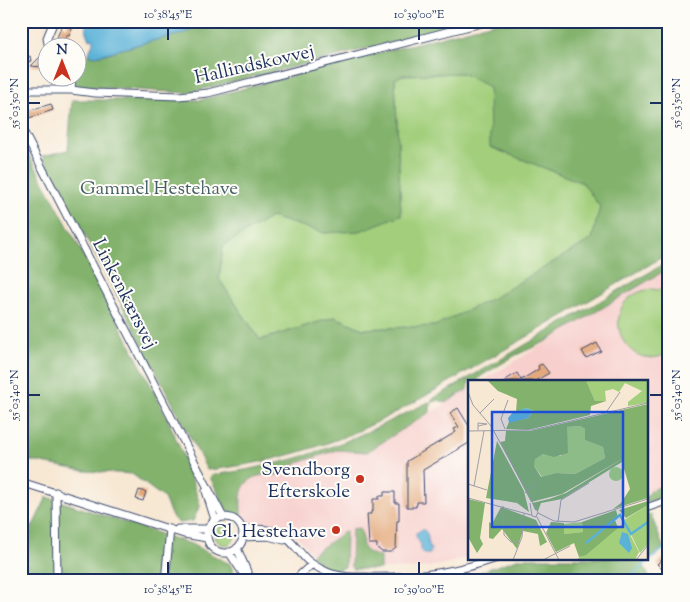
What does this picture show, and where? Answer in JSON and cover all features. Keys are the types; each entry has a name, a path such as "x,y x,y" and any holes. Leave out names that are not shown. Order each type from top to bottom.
{"street":[{"path":"47,38 54,21"},
{"name":"Hallindskovvej","path":"21,90 71,90 95,93 178,96 208,93 489,21"},
{"name":"Linkenkærsvej","path":"21,127 223,517"},
{"name":"Linkenkærsvej","path":"200,474 214,520"},
{"path":"21,482 184,534 207,538"},
{"path":"56,492 57,581"},
{"path":"648,507 669,500"},
{"path":"223,517 234,520 242,529 241,543 237,548 229,552 217,551 212,548 207,538 209,526 214,520 223,517"},
{"path":"170,529 207,529"},
{"path":"165,581 170,529"},
{"path":"242,529 261,529 282,535 312,564 328,572 346,577 407,577 475,566 492,560"},
{"path":"242,537 268,536 293,544"},
{"path":"237,548 250,581"},
{"path":"229,552 250,581"},
{"path":"297,581 300,575 312,564"}],"shaded area":[{"path":"669,268 669,483 648,492 648,380 484,380"},
{"name":"Svendborg Efterskole","path":"468,390 468,557 429,567 403,569 353,569 327,565 314,556 299,538 287,530 246,523 239,518 241,516 242,490 256,476 264,474 277,475 291,465 337,450 367,452"}],"green space":[{"path":"197,21 479,21 187,93 88,87 89,53 90,55 101,55 183,34 193,27"},
{"name":"Gammel Hestehave","path":"501,21 669,21 669,169 664,178 665,211 669,211 669,253 426,396 367,427 330,442 289,455 227,468 207,470 107,276 42,156 68,150 72,100 200,100","holes":["462,73 489,87 490,147 583,183 600,207 592,239 495,297 435,326 363,329 335,317 260,340 219,279 223,246 271,217 325,233 360,231 401,215 395,79 403,75"]},
{"path":"462,73 490,87 491,147 583,183 600,207 592,239 495,297 435,326 363,329 335,317 260,340 219,279 223,246 271,217 325,233 401,215 395,78 403,75"},
{"name":"Gammel Hestehave","path":"24,149 28,153 96,278 166,415 187,465 200,505 193,521 179,523 172,517 164,498 132,474 85,471 21,459 21,166"},
{"path":"669,261 669,268 547,341 516,355 481,376 478,380 468,380 468,389 446,403 439,400 434,402 431,400"},
{"path":"651,289 669,293 669,353 652,358 638,355 627,346 620,333 619,319 623,306 633,295"},
{"path":"429,402 432,403 430,412 367,452 337,450 291,465 277,475 262,475 252,479 244,486 242,491 241,516 239,518 227,511 210,477 314,453 378,427"},
{"path":"669,483 669,495 648,501 648,494 652,490"},
{"path":"47,497 191,544 230,564 238,581 21,581 21,550"},
{"path":"651,515 664,549 643,564 651,581 471,581 471,575 514,560 648,560 648,516"},
{"path":"225,525 232,528 235,535 232,542 225,545 218,542 215,535 218,528"},
{"path":"358,528 362,537 363,548 371,554 380,557 380,569 353,569 351,567 352,529"},
{"path":"346,531 345,567 331,569 318,562 311,555"},
{"path":"309,575 340,581 304,581"},
{"path":"471,575 471,581 430,581"}],"water":[{"path":"90,21 197,21 190,31 183,34 96,56 89,53 94,40 88,37 86,32"},
{"path":"421,530 426,532 431,550 430,554 423,554 421,551 421,545 416,533"}],"building":[{"path":"69,21 75,21 69,36 57,38 62,25 67,27"},
{"path":"27,55 27,57 30,56 31,61 21,63 21,56"},
{"path":"38,59 38,67 31,66"},
{"path":"51,104 53,110 29,118 27,111"},
{"path":"597,343 601,351 586,358 582,351"},
{"path":"542,364 549,373 537,380 521,380 539,369 538,366"},
{"path":"517,373 521,380 506,380"},
{"path":"458,408 468,424 468,444 423,470 424,502 417,502 416,507 407,507 407,461 456,432 454,429 459,427 450,413"},
{"path":"139,490 146,492 143,501 136,499"},
{"path":"384,492 395,492 395,503 399,503 396,548 391,552 382,552 377,548 377,544 369,544 367,514 371,514 371,511 373,511 373,499 379,499 379,496 384,496"},
{"path":"669,554 669,563 662,569 657,564"}],"waterway":[{"path":"625,581 669,544"}],"place":[{"name":"Svendborg Efterskole","path":"360,479"},
{"name":"Gl. Hestehave","path":"336,530"}]}
